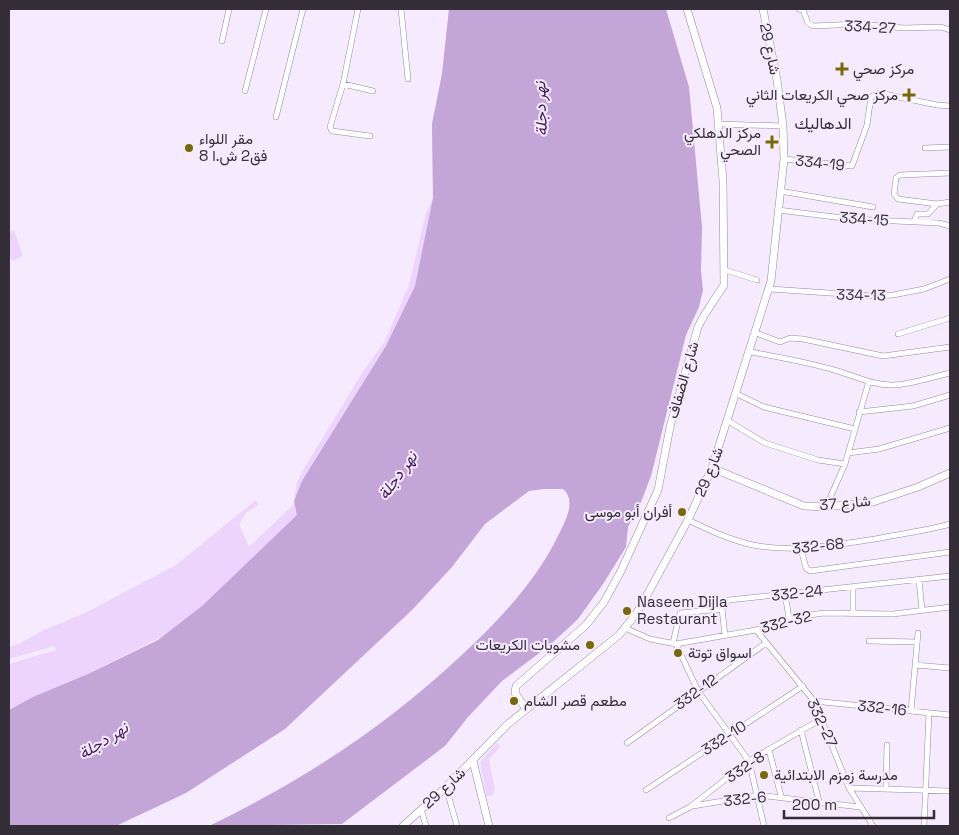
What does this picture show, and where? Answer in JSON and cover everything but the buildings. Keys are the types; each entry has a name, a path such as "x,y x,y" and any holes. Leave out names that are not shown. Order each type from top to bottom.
{"street":[{"path":"222,40 229,9"},
{"path":"245,91 266,9"},
{"path":"276,117 303,9"},
{"path":"358,9 343,84 330,130 370,136"},
{"path":"401,9 408,79"},
{"name":"شارع الضفاف","path":"526,709 514,693 516,686 586,625 604,602 621,571 658,490 670,427 698,328 704,314 723,287 725,270 719,124 712,88 687,9"},
{"name":"شارع 29","path":"402,826 446,787 508,724 612,642 625,628 642,604 688,520 712,468 770,289 784,159 783,126 777,80 762,9"},
{"name":"334-27","path":"799,9 803,10 808,23 813,26 860,24 904,28 940,27 950,30"},
{"path":"343,84 372,91"},
{"name":"334-19","path":"784,159 852,166 867,125 872,98 879,93 950,106"},
{"path":"719,124 783,126"},
{"path":"925,148 950,147"},
{"path":"950,173 900,175 896,178 896,198 937,204 950,202"},
{"path":"780,191 873,207"},
{"path":"914,222 917,214 928,214 937,204"},
{"name":"334-15","path":"778,210 851,219 950,226"},
{"path":"725,270 757,280"},
{"name":"334-13","path":"770,289 874,296 893,295 924,289 950,279"},
{"path":"898,334 950,318"},
{"path":"756,333 780,342 790,338 803,339 883,356 950,347"},
{"path":"751,352 892,385 950,373"},
{"path":"826,507 845,464 869,381"},
{"path":"737,394 764,407 854,429"},
{"path":"860,412 913,406 950,394"},
{"path":"728,421 765,442 818,460 845,464"},
{"path":"848,452 880,449 950,428"},
{"name":"شارع 37","path":"712,468 804,506 826,507 873,502 950,474"},
{"name":"332-68","path":"688,520 725,537 752,545 801,549 931,529 950,524"},
{"path":"801,549 806,568 810,570 950,552"},
{"name":"332-24","path":"674,643 680,613 722,609 727,601 950,576"},
{"path":"919,580 922,610"},
{"path":"852,587 853,613"},
{"path":"785,594 789,618"},
{"name":"332-32","path":"625,628 650,639 674,643 756,630 789,618 824,613 893,614 950,607"},
{"path":"722,609 726,635"},
{"name":"332-27","path":"756,630 814,701 823,718 849,788 873,826"},
{"path":"911,711 918,633"},
{"path":"869,641 917,642"},
{"path":"674,643 698,691 749,761 764,826"},
{"name":"332-12","path":"628,742 766,643"},
{"path":"915,665 950,668"},
{"name":"332-10","path":"646,790 803,686"},
{"name":"332-16","path":"814,701 950,715"},
{"path":"924,826 929,713"},
{"name":"332-8","path":"669,818 690,807 749,761 823,718"},
{"path":"801,730 819,801"},
{"path":"886,789 887,745"},
{"path":"769,750 781,796"},
{"path":"473,760 489,826"},
{"path":"446,787 457,826"},
{"path":"849,788 950,791"},
{"name":"332-6","path":"690,807 758,795 781,796 860,807"},
{"path":"421,809 426,826"}],"shaded area":[{"path":"449,9 444,201 405,313 307,508 196,619 9,714 9,664 56,650 55,646 9,659 9,647 85,613 176,565 256,500 258,505 246,513 239,524 249,547 294,504 296,485 302,472 362,373 385,341 409,285 426,213 433,198 432,124 442,74"},
{"path":"14,230 23,256 12,261 9,253 9,232"},
{"path":"497,743 500,747 489,759 495,789 493,795 487,797 480,762"}],"water":[{"name":"نهر دجلة","path":"449,9 666,9 689,87 702,227 701,271 703,290 699,307 686,335 651,476 641,502 628,527 626,547 578,619 550,645 502,681 468,717 445,746 342,824 209,826 278,790 344,749 406,704 465,652 492,626 529,583 550,551 568,511 569,499 563,489 529,491 485,524 452,567 412,610 285,729 186,793 116,826 9,826 9,710 33,697 88,674 158,640 202,606 297,515 294,501 302,481 386,346 415,286 433,198 432,124 442,74"}],"place":[{"name":"مركز صحي","path":"842,69"},
{"name":"مركز صحي الكريعات الثاني","path":"909,95"},
{"name":"مركز الدهلكي الصحي","path":"772,142"},
{"name":"مقر اللواء 8 فق2 ش.ا","path":"189,148"},
{"name":"أفران أبو موسى","path":"682,512"},
{"name":"Naseem Dijla Restaurant","path":"627,611"},
{"name":"مشويات الكريعات","path":"590,645"},
{"name":"اسواق توتة","path":"678,653"},
{"name":"مطعم قصر الشام","path":"514,701"},
{"name":"مدرسة زمزم الابتدائية","path":"764,775"}],"district":[{"name":"الدهاليك","path":"823,123"}]}
